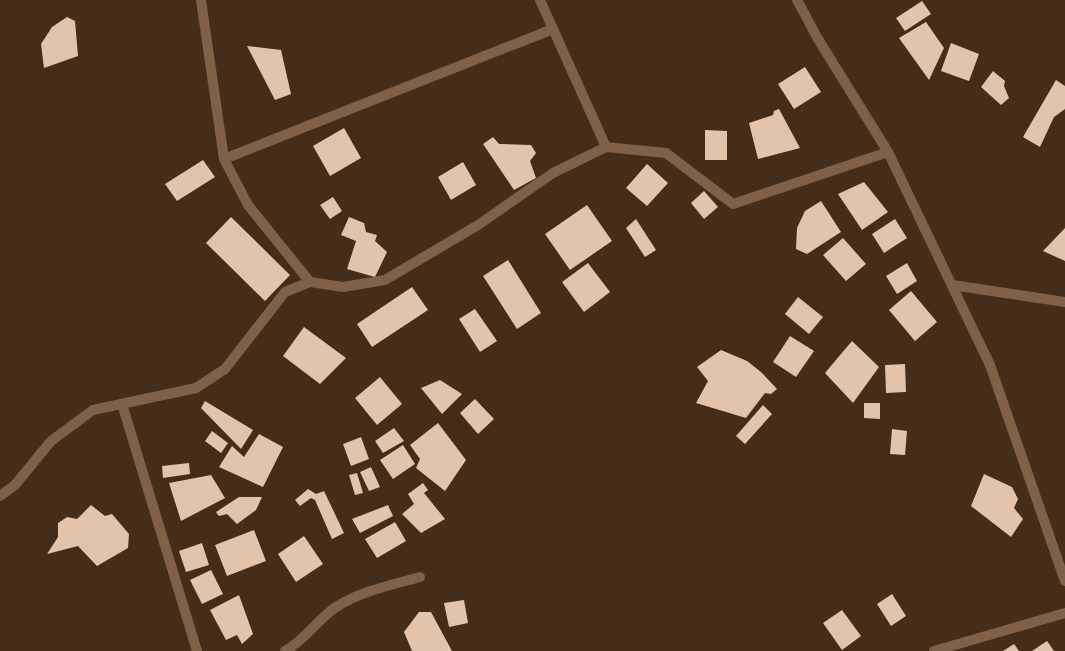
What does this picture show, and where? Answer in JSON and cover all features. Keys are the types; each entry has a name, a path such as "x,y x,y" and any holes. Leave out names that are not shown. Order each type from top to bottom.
{"street":[{"path":"201,0 224,159 248,205 310,282"},
{"path":"540,0 606,147"},
{"path":"797,0 818,39 888,152 990,365 1065,581"},
{"path":"224,159 553,29"},
{"path":"0,496 15,485 51,441 93,410 196,388 226,369 285,292 310,282 343,287 385,280 478,226 553,173 606,147 666,153 733,204 888,152"},
{"path":"952,285 1065,302"},
{"path":"122,404 197,651"},
{"path":"285,651 298,644 335,608 358,595 420,577"},
{"path":"934,651 1065,613"}],"building":[{"path":"922,1 931,14 905,31 896,18"},
{"path":"67,17 75,21 78,56 44,68 41,44 52,27"},
{"path":"926,22 944,48 929,80 899,38"},
{"path":"951,43 979,54 969,81 941,71"},
{"path":"247,46 281,50 291,94 275,100"},
{"path":"805,67 821,92 794,109 778,84"},
{"path":"993,71 1005,81 1004,86 1009,98 1001,105 981,87"},
{"path":"1056,80 1065,86 1065,109 1054,117 1040,147 1023,137"},
{"path":"779,109 800,148 758,159 749,123 773,115 774,111"},
{"path":"344,128 361,158 330,176 313,146"},
{"path":"705,130 727,131 727,160 705,160"},
{"path":"493,137 499,144 531,145 536,153 530,161 536,178 514,190 483,144"},
{"path":"203,160 215,177 177,201 165,184"},
{"path":"463,162 476,185 451,200 438,177"},
{"path":"647,164 668,183 647,206 626,188"},
{"path":"864,182 888,212 862,230 838,194"},
{"path":"704,191 718,207 704,219 691,203"},
{"path":"333,197 342,211 330,219 320,205"},
{"path":"821,201 841,232 807,254 796,249 797,228 805,211"},
{"path":"587,205 612,241 570,270 545,234"},
{"path":"231,217 290,275 265,301 206,243"},
{"path":"349,217 364,223 366,232 377,235 375,241 387,252 375,277 347,269 356,241 341,235"},
{"path":"636,219 656,250 645,257 626,228"},
{"path":"895,219 907,238 884,253 872,234"},
{"path":"1065,228 1065,261 1043,251"},
{"path":"843,238 866,264 846,281 823,255"},
{"path":"508,260 541,313 517,329 483,276"},
{"path":"588,263 610,292 584,312 562,282"},
{"path":"907,263 917,281 897,294 886,276"},
{"path":"412,287 428,310 372,347 357,324"},
{"path":"911,291 937,322 915,341 889,310"},
{"path":"798,297 823,317 809,334 785,314"},
{"path":"475,309 497,341 480,352 459,319"},
{"path":"304,327 346,358 320,384 283,356"},
{"path":"790,336 814,351 796,377 773,362"},
{"path":"852,341 879,367 853,403 825,373"},
{"path":"721,350 747,361 761,372 777,389 771,394 765,393 746,418 696,403 708,381 697,367"},
{"path":"905,364 906,392 886,393 885,365"},
{"path":"380,377 402,404 377,425 355,398"},
{"path":"440,380 462,394 442,414 421,388"},
{"path":"475,399 494,419 478,434 460,413"},
{"path":"205,401 253,430 241,449 201,408"},
{"path":"864,403 880,403 880,419 864,418"},
{"path":"763,405 772,414 745,444 736,436"},
{"path":"438,423 466,460 445,491 416,468 420,459 410,445"},
{"path":"394,428 404,441 383,453 375,441"},
{"path":"892,429 907,431 905,455 890,454"},
{"path":"212,431 228,443 221,453 205,441"},
{"path":"259,434 283,447 263,487 219,467 232,446 244,457"},
{"path":"361,437 369,459 351,466 343,444"},
{"path":"403,445 415,464 393,479 380,460"},
{"path":"189,463 190,474 163,478 162,466"},
{"path":"371,467 380,487 369,491 360,472"},
{"path":"357,473 363,493 355,495 349,475"},
{"path":"984,474 1012,487 1018,499 1014,508 1023,519 1011,537 971,506"},
{"path":"211,475 225,498 181,521 169,483"},
{"path":"423,483 428,490 424,493 445,519 421,533 402,514 414,504 408,494"},
{"path":"308,489 316,494 324,491 344,533 332,539 315,500 311,498 300,506 295,500"},
{"path":"239,497 262,497 256,510 237,524 227,514 219,516 216,512"},
{"path":"91,505 105,516 112,514 129,534 128,548 97,566 78,546 47,554 58,537 58,523 67,517 77,519"},
{"path":"388,505 393,516 360,533 352,519"},
{"path":"395,522 406,541 377,558 365,539"},
{"path":"254,530 266,561 227,576 215,545"},
{"path":"304,536 323,564 296,582 278,554"},
{"path":"202,543 209,565 186,572 179,551"},
{"path":"211,570 223,594 202,604 190,580"},
{"path":"892,594 906,616 891,626 877,604"},
{"path":"239,595 253,634 242,644 237,635 226,640 210,610"},
{"path":"464,600 468,623 449,627 444,603"},
{"path":"842,610 861,636 842,650 823,623"},
{"path":"419,612 431,612 452,651 412,651 404,632"},
{"path":"1047,641 1054,651 1032,651"},
{"path":"1014,644 1019,651 1003,651"}]}
